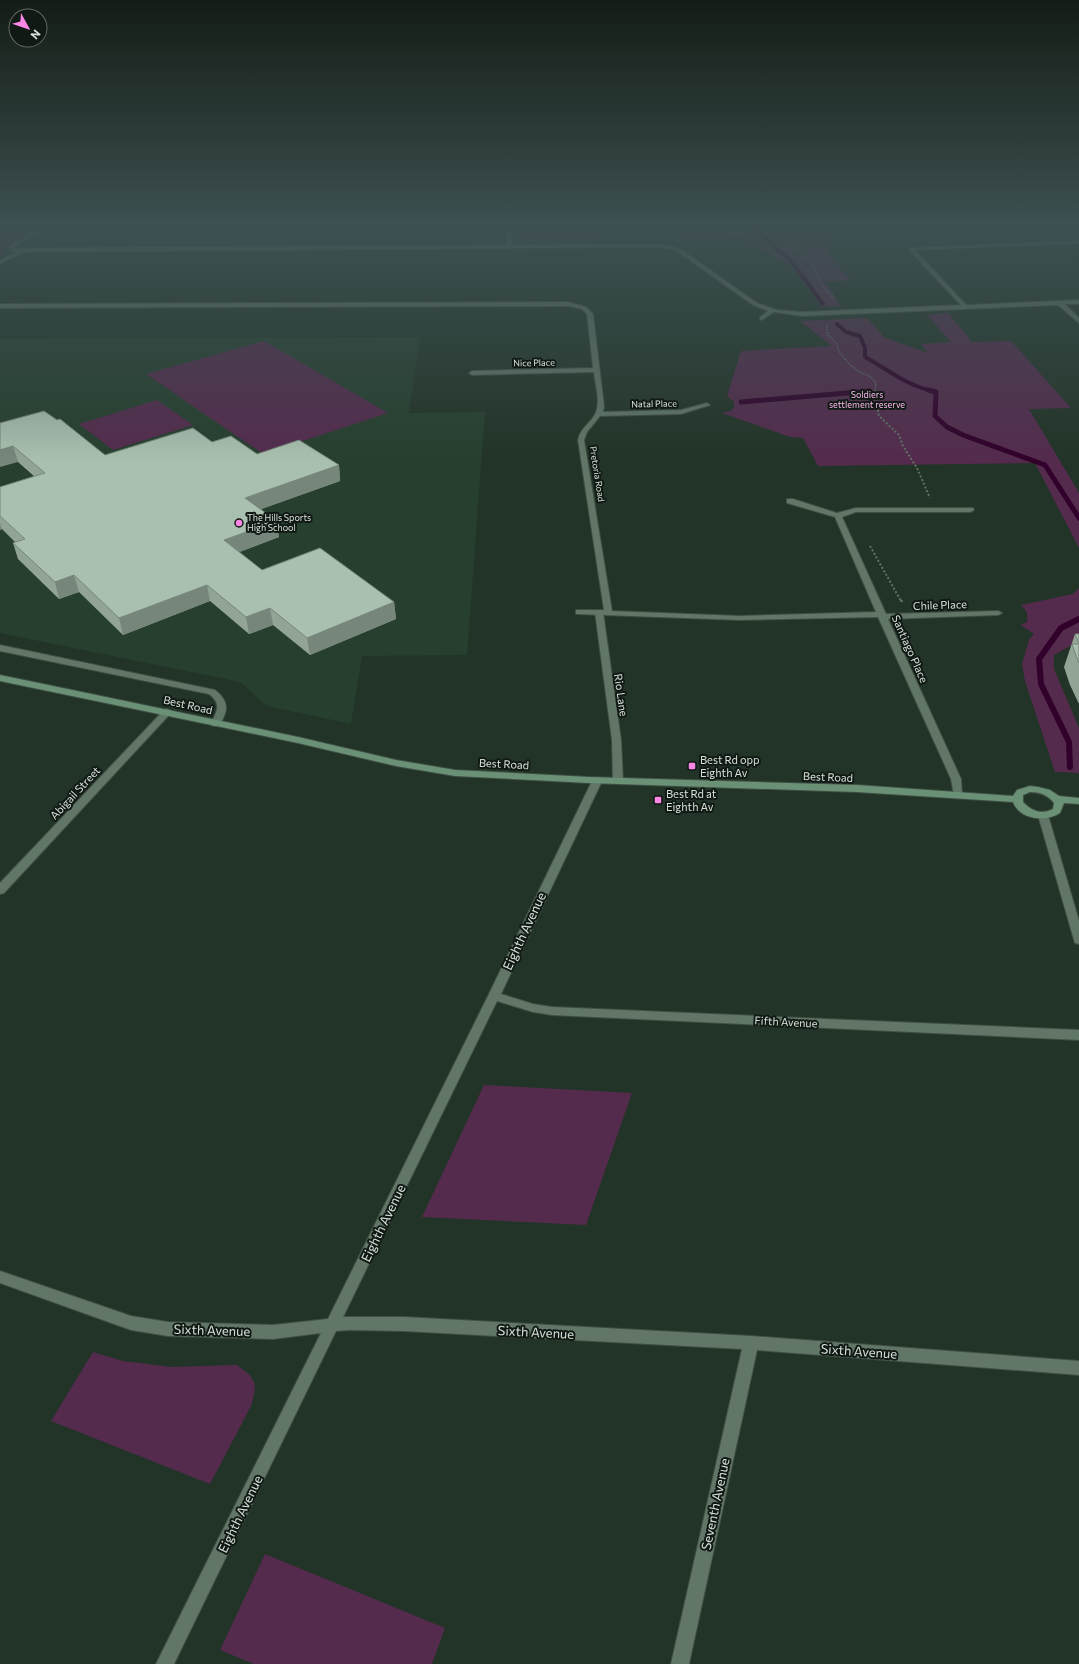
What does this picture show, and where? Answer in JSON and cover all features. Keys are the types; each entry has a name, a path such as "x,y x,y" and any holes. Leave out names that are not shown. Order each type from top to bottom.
{"main road":[{"name":"Best Road","path":"0,678 167,712 429,770 491,776 618,782 957,793 1017,799"},
{"path":"1057,800 1059,807 1057,811 1049,815 1043,815 1030,813 1025,810 1018,803 1017,799 1018,795 1025,790 1036,789 1048,793 1057,800 1079,801"}],"street":[{"path":"0,306 98,306"},
{"path":"575,306 584,308 590,314 601,406 600,414"},
{"path":"759,306 772,311 802,314 997,306"},
{"path":"1063,306 1079,321"},
{"path":"762,318 772,311"},
{"name":"Nice Place","path":"472,373 596,370"},
{"name":"Natal Place","path":"600,414 681,412 707,405"},
{"name":"Pretoria Road","path":"600,414 585,430 581,440 604,612"},
{"path":"790,501 838,516 842,513 856,510 970,510"},
{"name":"Santiago Place","path":"838,516 956,779 957,793"},
{"path":"579,612 740,618 882,615"},
{"name":"Rio Lane","path":"604,612 606,675 618,754 618,782"},
{"name":"Chile Place","path":"882,615 910,617 998,613"},
{"path":"0,648 212,692 220,697 223,704 216,724"},
{"name":"Abigail Street","path":"0,890 167,712"},
{"name":"Eighth Avenue","path":"165,1664 494,996 531,916 598,781"},
{"path":"1043,815 1079,940"},
{"name":"Fifth Avenue","path":"494,996 533,1008 552,1011 1079,1035"},
{"name":"Sixth Avenue","path":"0,1277 131,1323 161,1328 209,1331 272,1332 350,1323 404,1324 751,1343 1079,1368"},
{"name":"Seventh Avenue","path":"680,1664 751,1343"}],"path":[{"path":"841,306 847,312"},
{"path":"828,322 827,334 837,344 838,350 848,363 858,371 871,377 876,383 875,397 879,416 899,435 903,446 917,468 936,510"},
{"path":"867,542 910,617"}],"shaded area":[{"name":"The Hills Sports High School","path":"420,337 409,413 485,412 467,655 362,656 351,724 267,706 240,682 0,633 0,339"}],"green space":[{"path":"821,306 841,306 822,307"},
{"name":"Soldiers settlement reserve","path":"948,313 972,342 1011,341 1071,408 1029,409 1079,493 1079,548 1035,463 818,466 803,438 790,437 722,413 731,411 734,407 734,402 727,396 741,351 832,346 800,321 867,318 885,338 928,353 921,344 951,342 927,315"},
{"path":"264,341 388,413 263,454 146,374"},
{"path":"157,400 193,425 113,450 79,424"},
{"path":"1079,588 1079,641 1054,655 1054,669 1079,728 1079,773 1055,772 1025,681 1022,664 1029,640 1034,634 1021,625 1027,622 1027,613 1021,605 1073,594"},
{"path":"484,1085 632,1093 586,1225 422,1217"},
{"path":"93,1352 123,1361 171,1367 237,1365 250,1375 255,1384 251,1406 210,1484 51,1421"},
{"path":"265,1554 445,1628 432,1664 254,1664 220,1650"}],"building":[{"path":"44,411 57,420 60,419 105,455 193,428 212,442 231,436 257,454 299,440 339,465 245,498 277,521 224,540 262,570 320,548 394,602 307,638 270,608 246,617 207,585 119,618 74,575 55,582 13,543 25,539 0,516 0,487 45,473 13,446 0,450 0,423"},
{"path":"1075,634 1079,634 1079,643"},
{"path":"1072,644 1079,644 1079,663 1078,661"}],"waterway":[{"path":"837,324 846,332 860,336 865,348 865,357 898,377 914,385 933,391"},
{"path":"928,390 936,392 935,416 947,427 963,435 1045,465 1079,518"},
{"path":"741,402 870,391 866,391"},
{"path":"1070,767 1069,742 1041,684 1039,659 1061,628 1079,619"}],"place":[{"name":"The Hills Sports High School","path":"239,523"},
{"name":"Best Rd opp Eighth Av","path":"692,766"},
{"name":"Best Rd at Eighth Av","path":"658,800"}]}
